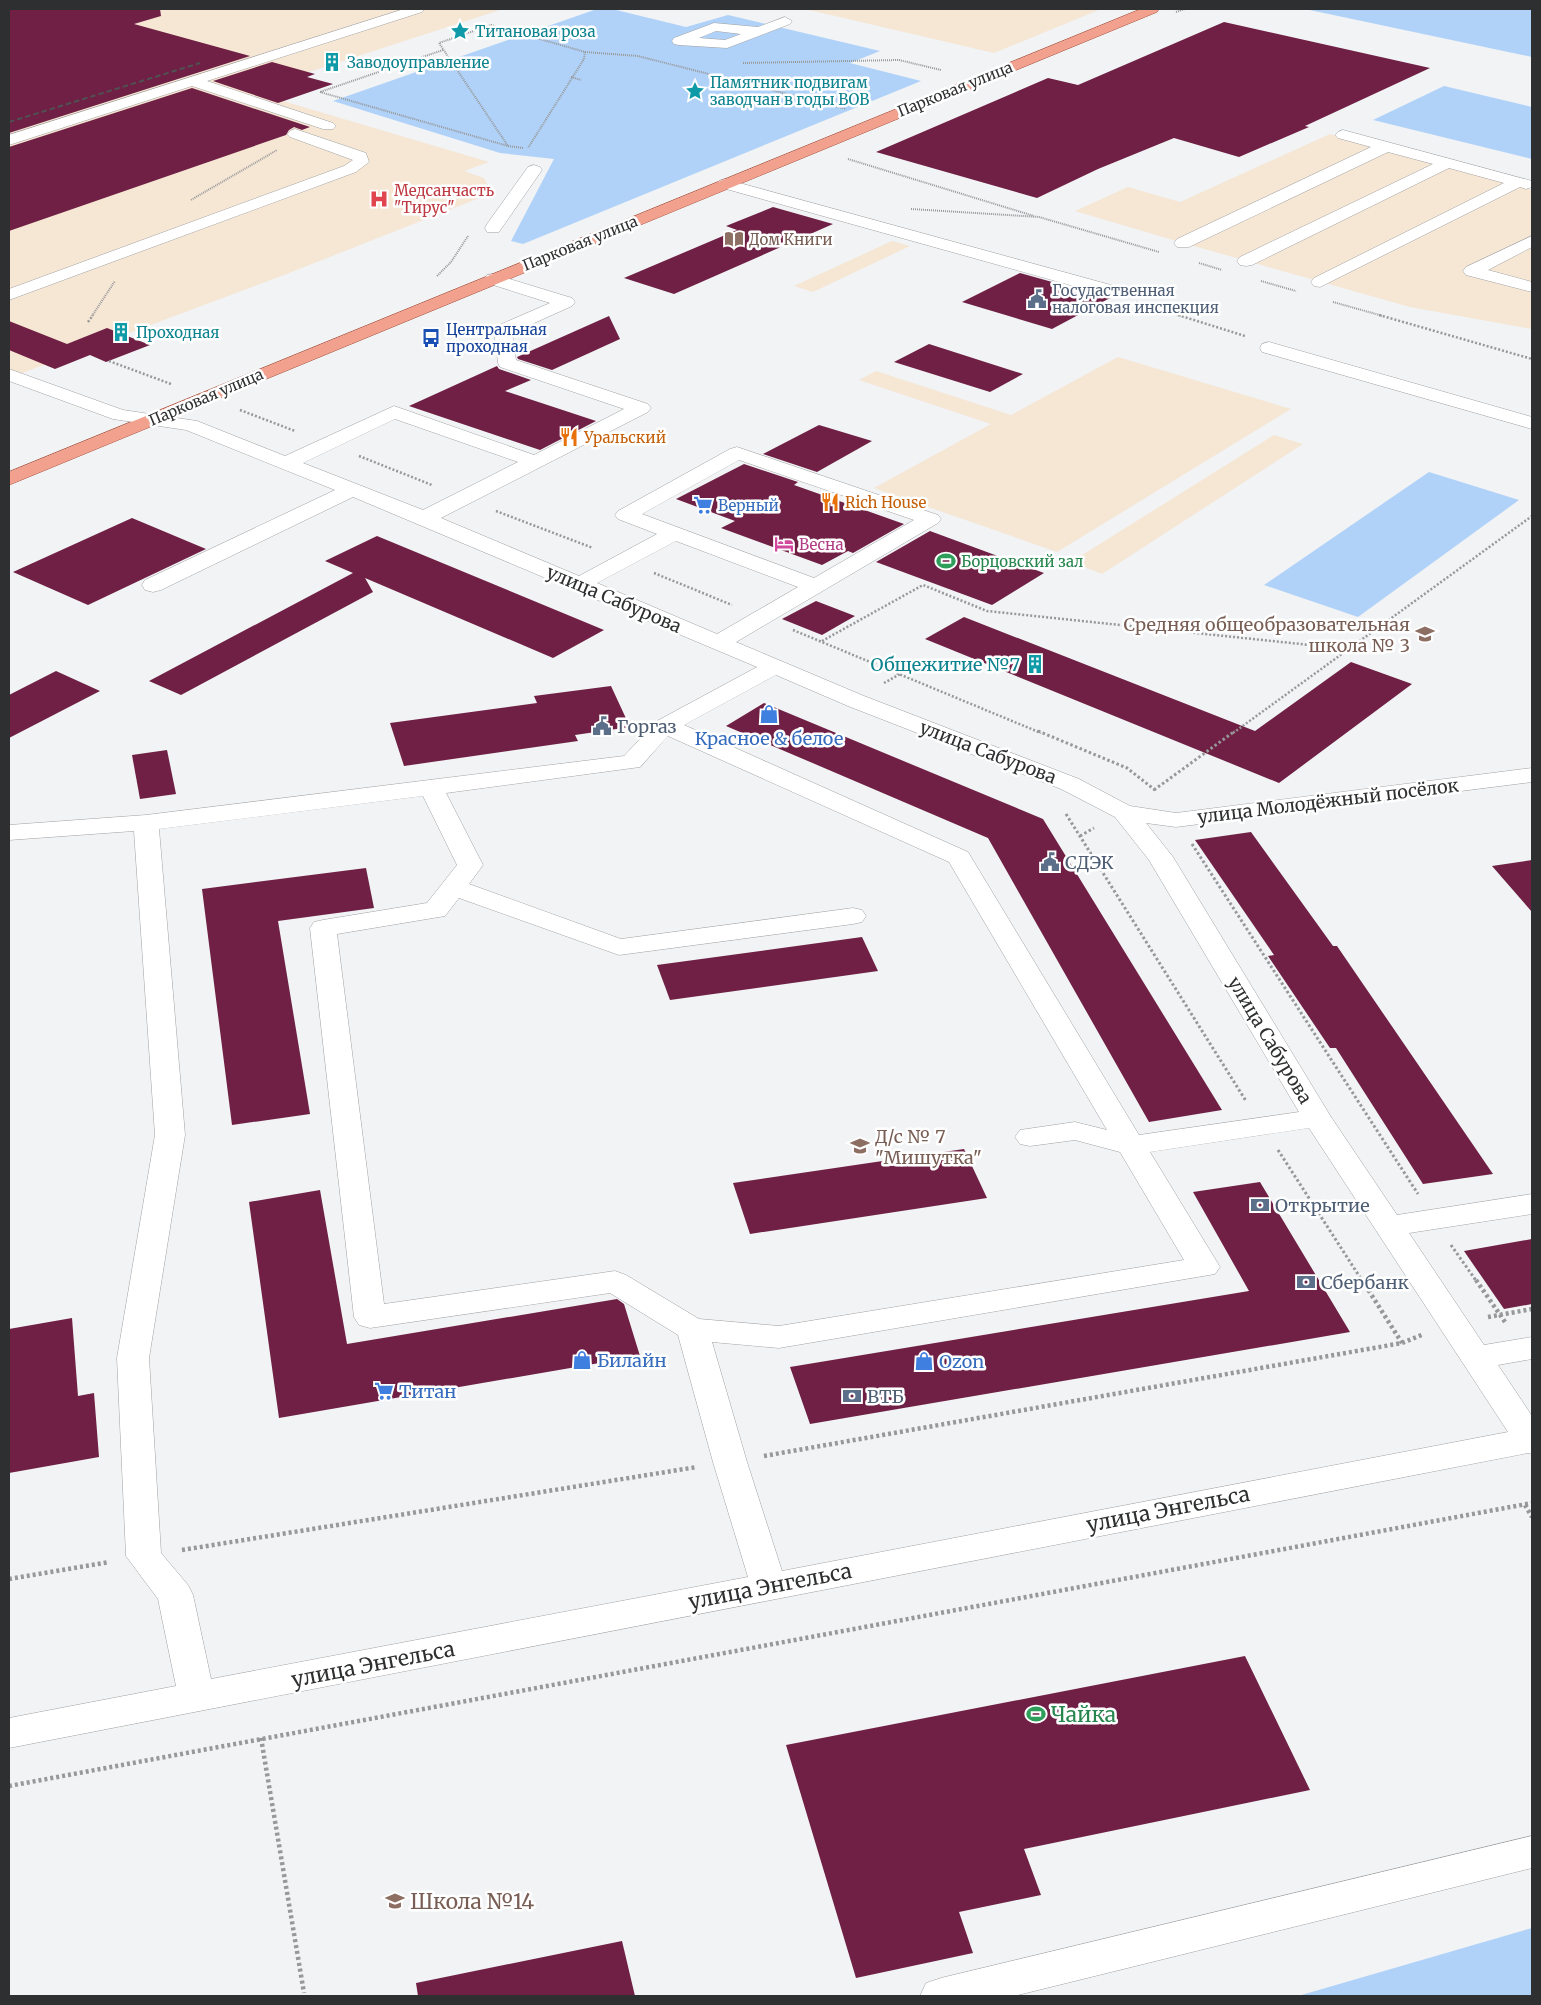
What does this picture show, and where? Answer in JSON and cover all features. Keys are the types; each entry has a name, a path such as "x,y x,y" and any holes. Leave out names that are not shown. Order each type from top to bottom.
{"main road":[{"name":"Парковая улица","path":"9,479 1152,9"}],"street":[{"path":"9,140 417,9"},
{"path":"759,31 785,21"},
{"path":"9,295 350,169 362,162 360,156 301,136 334,128 190,81"},
{"path":"1343,135 1525,184"},
{"path":"1183,243 1387,146"},
{"path":"1246,261 1448,162"},
{"path":"493,228 534,170"},
{"path":"725,184 1112,291"},
{"path":"1320,282 1525,184"},
{"path":"1532,241 1472,271 1532,288"},
{"path":"424,518 641,408 507,363 503,330 566,302 493,279"},
{"path":"1269,348 1532,422"},
{"name":"улица Сабурова","path":"9,375 120,415 190,426 353,489 718,643 1070,784 1124,812 1160,857 1317,1118 1532,1441"},
{"path":"286,463 394,412 536,462"},
{"path":"718,643 931,519 737,453 625,515 815,586"},
{"path":"153,585 353,489"},
{"path":"580,584 675,533"},
{"path":"9,832 146,823 631,762 665,726 774,666"},
{"path":"430,786 470,865 436,910 323,928 370,1317 615,1282 692,1329 779,1336 1204,1267 959,857 665,726"},
{"name":"улица Молодёжный посёлок","path":"1124,812 1176,820 1532,775"},
{"path":"146,823 170,1135 133,1358 144,1556 175,1595 197,1698"},
{"path":"453,887 619,947 853,916"},
{"path":"1030,1137 1075,1131 1131,1145 1317,1118"},
{"path":"1389,1226 1532,1204"},
{"path":"692,1329 730,1462 769,1586"},
{"path":"1476,1357 1530,1348"},
{"name":"улица Энгельса","path":"9,1733 1532,1441"},
{"path":"941,1996 1532,1852"}],"path":[{"path":"508,146 439,43 491,25 585,52 638,56 850,110"},
{"path":"443,50 320,92 508,146 528,148 584,59 585,52"},
{"path":"742,63 899,60 941,70"},
{"path":"673,65 683,64"},
{"path":"571,77 581,80"},
{"path":"841,157 1162,253"},
{"path":"911,209 1039,217"},
{"path":"432,281 451,262 473,230"},
{"path":"1191,261 1229,272"},
{"path":"1257,280 1305,294"},
{"path":"1333,302 1532,359"},
{"path":"109,361 329,444 624,560 1127,768 1155,790 1176,820 1434,1219 1499,1315 1530,1348"},
{"path":"1124,812 1532,516"},
{"path":"822,641 923,585 987,611 1348,649"},
{"path":"9,1579 730,1462 1402,1343 1452,1323 1532,1309"},
{"path":"9,1786 1532,1504"},
{"path":"1525,1505 1532,1517"},
{"path":"261,1738 304,1993"}],"shaded area":[{"path":"9,9 503,9 272,84 283,101 489,162 464,171 484,178 492,193 284,275 9,378"},
{"path":"597,9 612,9 686,27 728,15 880,51 850,63 921,81 523,244 511,241 554,159 500,153 333,101"},
{"path":"805,9 1101,9 994,53"},
{"path":"1305,9 1532,9 1532,57"},
{"path":"1444,86 1532,107 1532,159 1373,120"},
{"path":"1330,134 1532,190 1532,329 1410,307 1075,211 1128,187 1180,202"},
{"path":"892,241 910,246 813,292 794,286"},
{"path":"1118,357 1291,409 1057,552 874,488 991,424 859,380 876,371 1011,415"},
{"path":"1274,435 1303,444 1102,574 1071,562"},
{"path":"1429,472 1519,500 1358,617 1264,585"},
{"path":"1532,1928 1532,1996 1298,1996"}],"building":[{"path":"9,9 160,9 161,16 134,24 250,56 9,133"},
{"path":"1224,22 1430,68 1305,126 1309,127 1239,157 1174,138 1098,169 1037,198 876,152 1048,78 1078,85"},
{"path":"272,62 315,74 307,77 333,84 278,103 213,81"},
{"path":"192,88 310,127 302,130 294,127 286,135 9,231 9,147"},
{"path":"773,207 833,224 674,294 624,278 737,230 726,226"},
{"name":"Госудаственная налоговая инспекция","path":"1020,273 1110,298 1052,329 962,302"},
{"path":"609,316 620,339 552,370 518,359 517,357"},
{"name":"Проходная","path":"9,321 67,344 107,328 150,345 106,362 90,355 55,369 9,350"},
{"path":"929,344 1023,374 990,392 894,362"},
{"path":"497,366 499,369 531,380 505,391 596,421 540,450 409,406"},
{"path":"819,425 872,441 817,472 763,454"},
{"path":"744,464 798,482 794,485 904,524 853,553 848,551 822,565 721,528 735,521 676,499"},
{"path":"132,518 206,549 88,605 13,572"},
{"path":"930,531 1044,573 992,605 876,562"},
{"path":"377,536 604,630 553,658 365,578 373,592 181,695 149,681 353,573 325,561"},
{"path":"816,601 855,616 822,635 782,619"},
{"path":"964,617 1255,731 1351,662 1412,684 1279,783 925,639"},
{"path":"56,671 100,691 9,738 9,695"},
{"path":"611,686 630,727 575,735 578,741 404,766 390,723 537,703 534,696"},
{"path":"764,703 1043,819 1222,1110 1149,1122 988,838 726,726"},
{"path":"167,750 176,794 140,799 132,755"},
{"path":"1251,832 1333,946 1337,946 1493,1174 1423,1184 1336,1048 1330,1048 1268,956 1274,955 1195,840"},
{"path":"1532,860 1532,912 1492,866"},
{"path":"366,868 374,908 278,921 310,1114 232,1125 202,889"},
{"path":"862,937 878,971 670,1000 657,965"},
{"path":"964,1149 987,1198 750,1234 733,1183"},
{"path":"1260,1182 1350,1332 810,1424 790,1367 1249,1291 1193,1192"},
{"path":"320,1190 347,1344 617,1299 624,1304 640,1356 279,1418 249,1202"},
{"path":"1532,1239 1532,1304 1504,1309 1464,1251"},
{"path":"72,1318 78,1396 94,1393 99,1457 9,1473 9,1329"},
{"path":"1245,1656 1310,1790 1024,1849 1041,1895 959,1912 973,1953 856,1978 786,1745"},
{"path":"622,1941 635,1996 418,1996 416,1983"}],"railway":[{"path":"9,122 200,63"}],"place":[{"name":"Титановая роза","path":"460,31"},
{"name":"Заводоуправление","path":"332,62"},
{"name":"Памятник подвигам заводчан в годы ВОВ","path":"695,91"},
{"name":"Медсанчасть \"Тирус\"","path":"379,199"},
{"name":"Дом Книги","path":"734,239"},
{"name":"Госудаственная налоговая инспекция","path":"1037,299"},
{"name":"Проходная","path":"121,332"},
{"name":"Центральная проходная","path":"431,338"},
{"name":"Уральский","path":"569,437"},
{"name":"Rich House","path":"830,502"},
{"name":"Верный","path":"703,505"},
{"name":"Весна","path":"784,544"},
{"name":"Борцовский зал","path":"946,561"},
{"name":"Средняя общеобразовательная школа № 3","path":"1425,634"},
{"name":"Общежитие №7","path":"1035,664"},
{"name":"Красное & белое","path":"769,714"},
{"name":"Горгаз","path":"602,726"},
{"name":"СДЭК","path":"1050,862"},
{"name":"Д/с № 7 \"Мишутка\"","path":"860,1146"},
{"name":"Открытие","path":"1260,1205"},
{"name":"Сбербанк","path":"1306,1282"},
{"name":"Билайн","path":"582,1360"},
{"name":"Ozon","path":"924,1361"},
{"name":"Титан","path":"384,1391"},
{"name":"ВТБ","path":"852,1396"},
{"name":"Чайка","path":"1036,1714"},
{"name":"Школа №14","path":"395,1901"}]}
